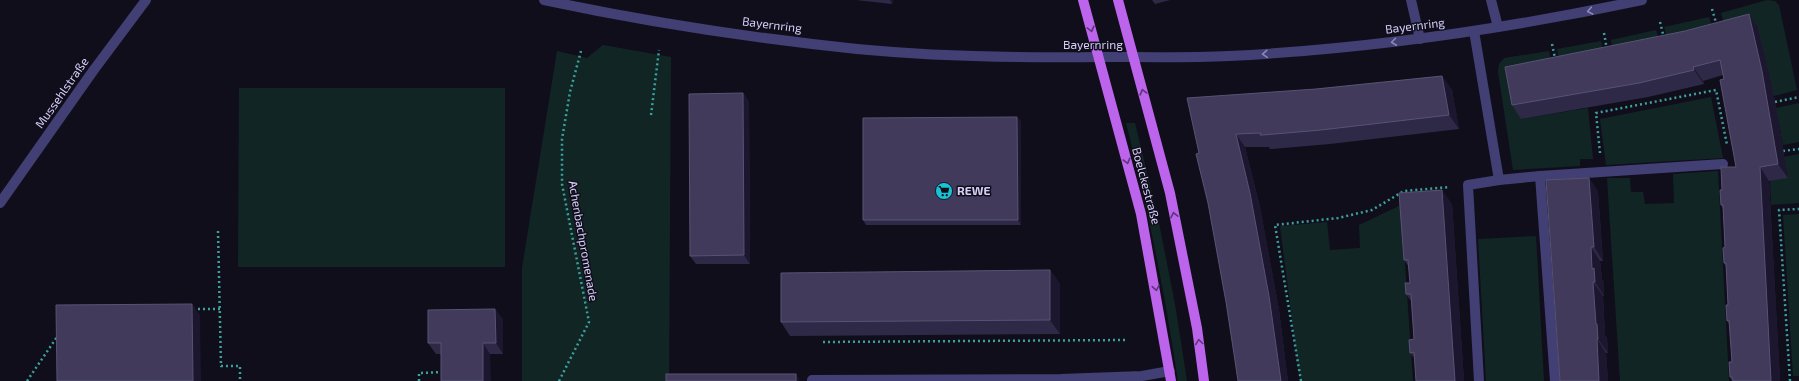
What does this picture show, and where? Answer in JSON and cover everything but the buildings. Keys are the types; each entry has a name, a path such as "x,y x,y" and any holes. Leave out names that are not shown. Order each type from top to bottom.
{"main road":[{"name":"Boelckestraße","path":"1083,0 1141,214 1171,376"},
{"name":"Boelckestraße","path":"1118,0 1159,151 1181,245 1204,381"}],"street":[{"name":"Mussehlstraße","path":"0,203 93,71 146,0"},
{"name":"Bayernring","path":"544,0 589,10 726,32 858,49 1020,58 1098,58 1258,54 1420,39 1498,27 1642,0"},
{"path":"1411,0 1420,39"},
{"path":"1491,0 1498,27"},
{"path":"1474,31 1499,180"},
{"path":"1479,381 1468,185 1540,176 1723,164"},
{"path":"1540,176 1555,381"},
{"path":"812,380 1061,379 1171,376"}],"path":[{"path":"1712,9 1718,30"},
{"path":"1660,22 1665,43"},
{"path":"1604,33 1608,55"},
{"path":"1552,44 1556,65"},
{"path":"651,115 659,50"},
{"name":"Achenbachpromenade","path":"559,381 589,322 562,184 562,139 570,92 581,51"},
{"path":"1602,173 1596,113 1716,90 1731,164 1723,164"},
{"path":"1775,102 1799,97"},
{"path":"1784,151 1799,149"},
{"path":"1302,381 1275,225 1338,218 1372,210 1404,191 1468,185"},
{"path":"1790,381 1779,210 1799,209"},
{"path":"218,231 221,366 240,366 240,381"},
{"path":"189,309 220,309"},
{"path":"58,330 58,344"},
{"path":"27,381 58,336"},
{"path":"822,342 1127,340"},
{"path":"419,381 418,373 446,372"}],"green space":[{"path":"1767,0 1775,1 1779,5 1797,90 1774,96 1727,36 1721,13"},
{"path":"1709,17 1712,27 1670,49 1664,27"},
{"path":"1656,30 1662,51 1615,61 1611,40"},
{"path":"1601,41 1606,63 1561,72 1557,49"},
{"path":"603,45 671,57 669,381 522,381 522,268 557,51 587,58"},
{"path":"1549,51 1553,73 1521,119 1588,108 1593,159 1580,159 1580,166 1513,170 1498,72 1499,64 1504,58"},
{"path":"239,88 505,88 505,267 238,267"},
{"path":"1711,97 1723,158 1606,165 1600,119"},
{"path":"1799,103 1799,142 1783,145 1776,108"},
{"path":"1126,123 1135,123 1158,218 1175,304 1187,381 1178,381 1155,251 1142,187"},
{"path":"1799,154 1799,203 1771,205 1770,180 1788,177 1784,157"},
{"path":"1718,171 1729,381 1620,381 1607,178 1630,178 1631,192 1643,192 1645,204 1674,203 1673,174"},
{"path":"1401,205 1413,381 1300,381 1280,226 1327,222 1330,250 1360,248 1359,225"},
{"path":"1799,214 1799,376 1793,376 1783,215"},
{"path":"1536,236 1544,381 1486,381 1478,239"}],"place":[{"name":"REWE","path":"944,191"}]}
